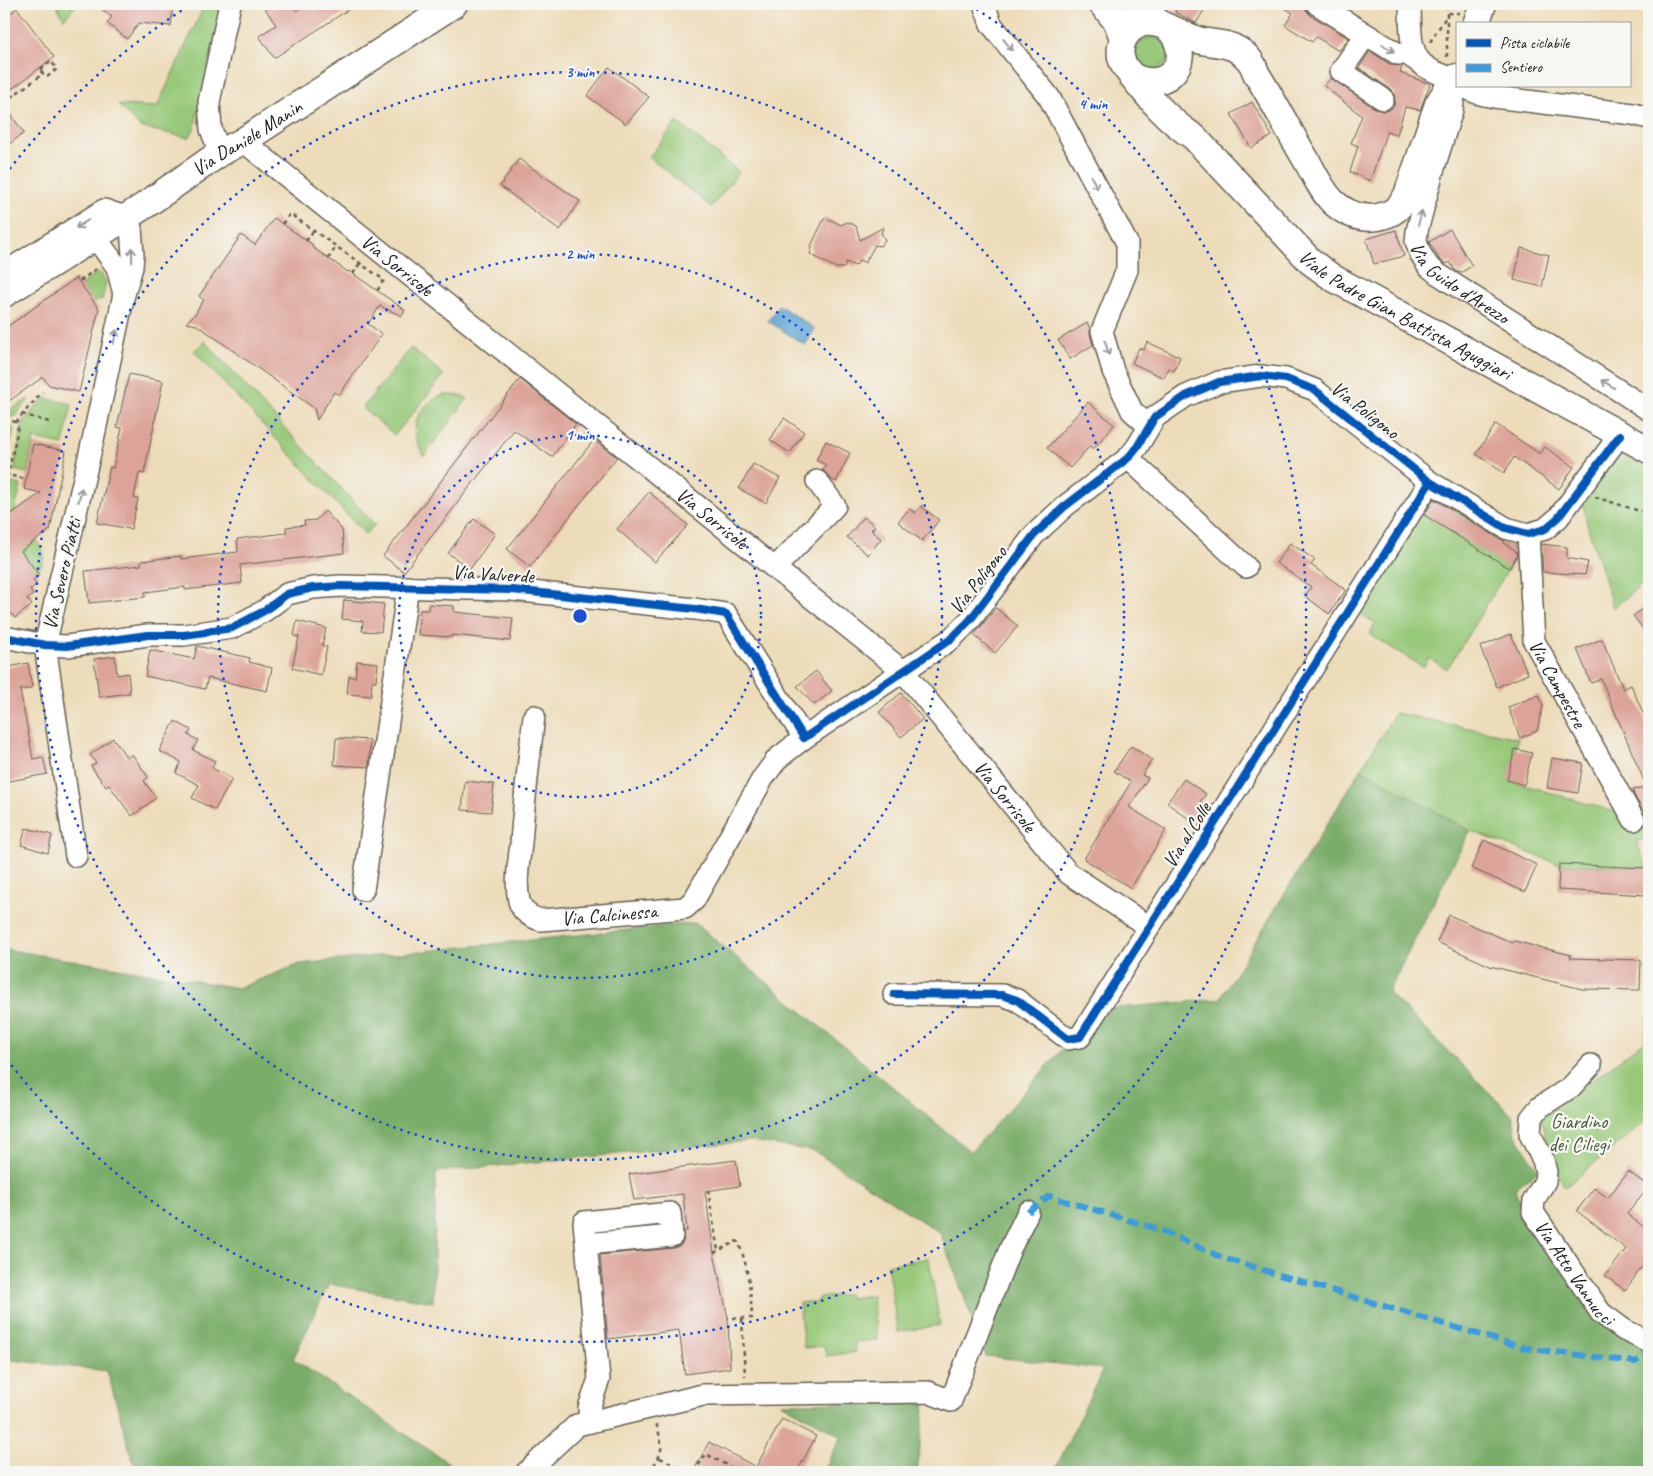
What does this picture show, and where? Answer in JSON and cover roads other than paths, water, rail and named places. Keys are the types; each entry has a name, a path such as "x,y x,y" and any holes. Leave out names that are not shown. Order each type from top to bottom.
{"main road":[{"name":"Via Daniele Manin","path":"4,294 144,206 220,153 454,4"},
{"path":"1102,4 1117,22 1123,39"},
{"path":"1134,4 1165,26"},
{"path":"1123,39 1135,26 1152,22 1200,40 1225,44 1239,50 1252,62 1256,73 1325,193 1346,212 1357,217 1368,218 1389,214 1402,204 1407,195 1438,104 1456,76"},
{"name":"Viale Padre Gian Battista Aguggiari","path":"1165,26 1175,36 1179,44 1180,54 1170,93 1178,113 1194,138"},
{"name":"Viale Padre Gian Battista Aguggiari","path":"1123,39 1120,49 1121,59 1125,68 1143,91 1159,108 1194,138 1311,262 1332,278 1649,450"},
{"path":"1132,76 1151,82 1160,80 1169,76 1177,66 1197,52 1207,50 1230,55 1256,73"},
{"name":"Via Daniele Manin","path":"4,300 40,272"}],"street":[{"path":"220,153 211,128 209,102 230,4"},
{"path":"984,4 991,24 1049,97 1127,243 1127,270 1102,331 1113,371 1132,411 1149,426"},
{"path":"1317,4 1398,54 1426,58"},
{"path":"1410,4 1412,45 1415,54 1426,58 1456,76"},
{"path":"1366,35 1341,71 1383,99"},
{"name":"Via Guido d'Arezzo","path":"1456,76 1452,110 1416,231 1416,241 1420,253 1428,266 1438,274 1649,410"},
{"path":"1467,88 1480,95 1633,114 1649,118"},
{"name":"Via Sorrisole","path":"243,140 904,672 1068,873 1149,927"},
{"path":"4,273 104,210 125,217"},
{"name":"Via Severo Piatti","path":"76,856 45,645 93,440 124,294 132,267 131,228 125,217"},
{"name":"Via Severo Piatti","path":"95,237 117,267 124,294"},
{"name":"Via Poligono","path":"904,672 951,639 970,620 1034,535 1064,507 1128,458 1155,417 1186,396 1219,382 1261,376 1286,379 1315,390 1430,482 1506,528 1528,534"},
{"path":"1528,534 1545,529 1558,518 1620,435"},
{"path":"1128,458 1246,567"},
{"path":"775,568 835,506 817,481"},
{"name":"Via al Colle","path":"894,994 1002,995 1017,1000 1068,1040 1080,1037 1430,482"},
{"name":"Via Campestre","path":"1528,534 1534,641 1634,820"},
{"name":"Via Valverde","path":"4,637 45,645 67,646 148,635 184,635 232,628 264,611 287,594 312,588 341,586 512,590 695,609 726,614 804,738"},
{"path":"363,890 408,587"},
{"path":"804,738 904,672"},
{"name":"Via Calcinessa","path":"534,716 517,885 520,902 524,910 531,917 541,920 685,908 694,900 763,778 777,759 804,738"},
{"name":"Via Atto Vannucci","path":"1591,1065 1571,1087 1540,1107 1531,1118 1530,1134 1544,1160 1546,1172 1545,1181 1534,1200 1533,1212 1601,1313 1624,1330 1649,1342"},
{"path":"528,1472 589,1415 649,1407 704,1395 928,1392 952,1401 1010,1249 1028,1212"},
{"path":"586,1244 599,1379 589,1415"}],"water":[{"path":"779,305 815,329 805,345 768,321"}],"park label":[{"name":"Giardino dei Ciliegi","path":"1579,1132"}]}
